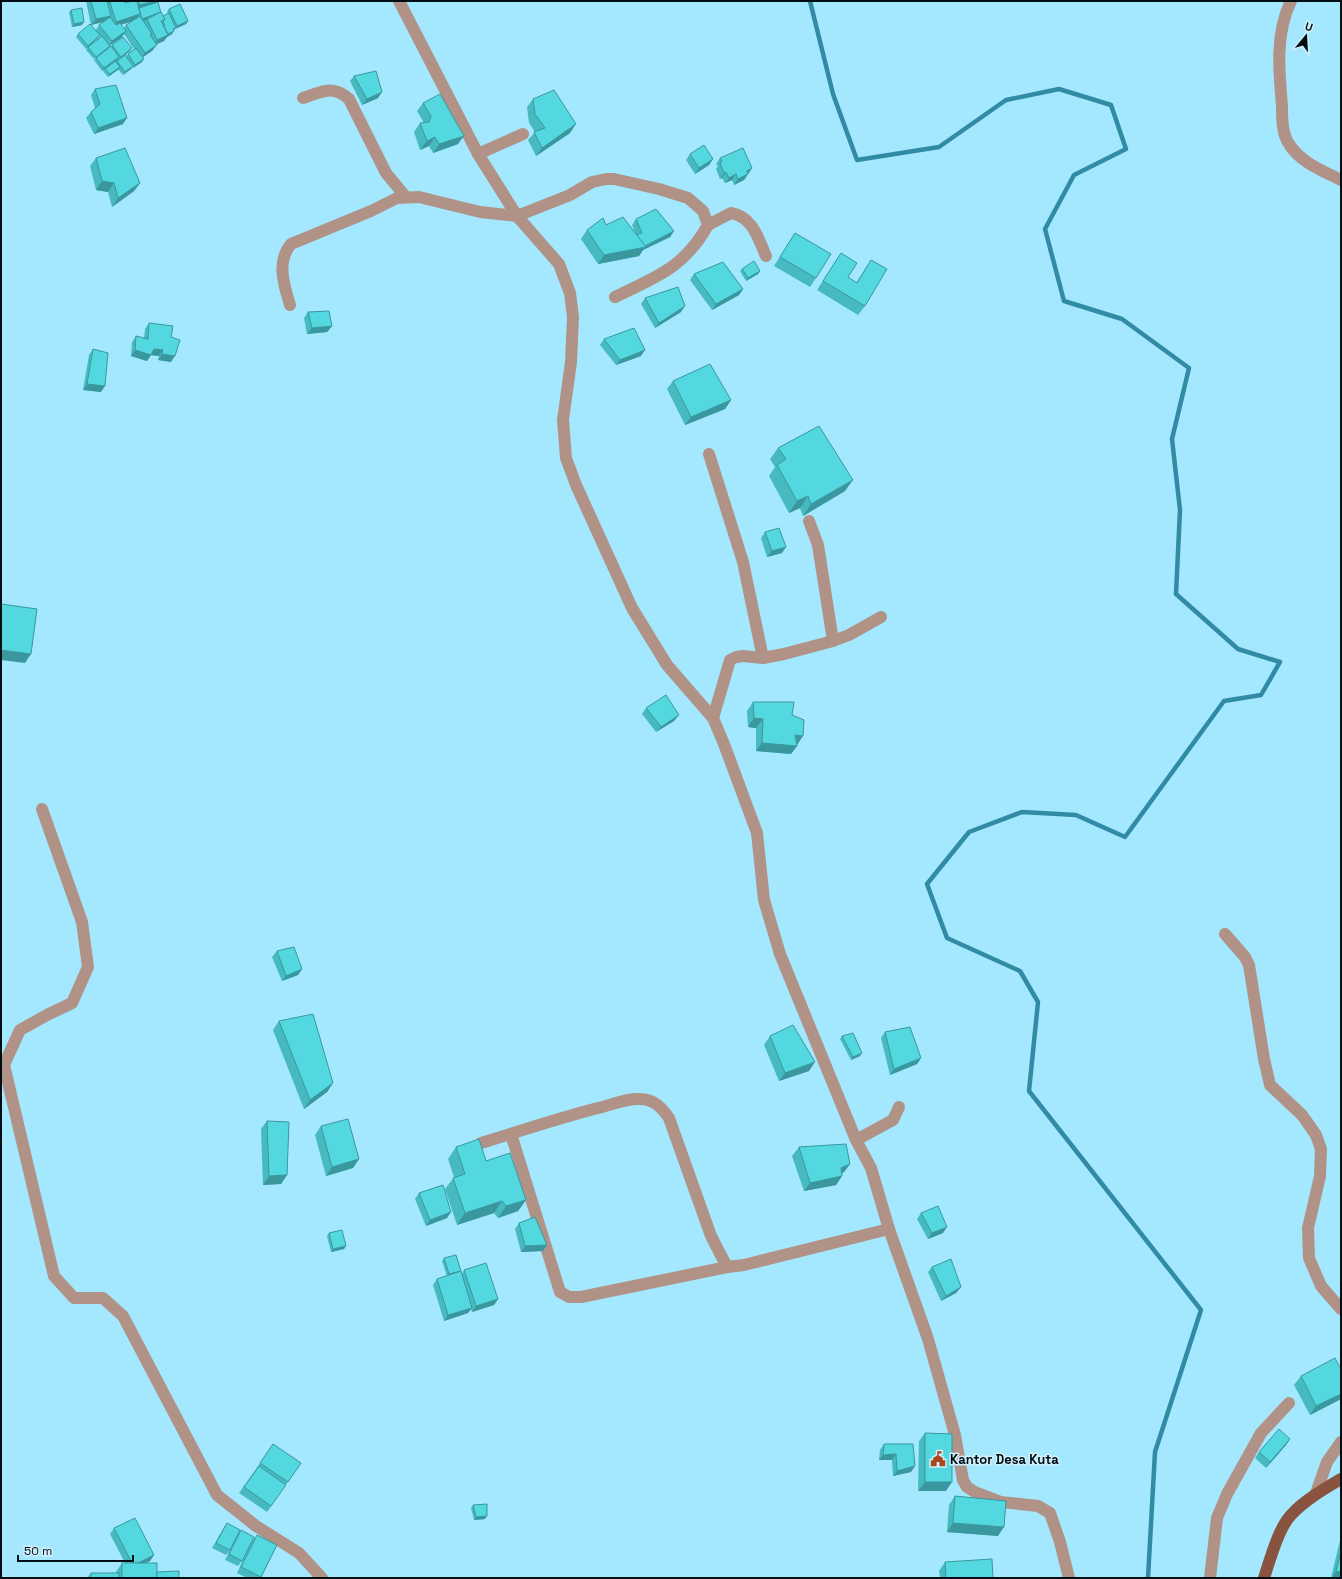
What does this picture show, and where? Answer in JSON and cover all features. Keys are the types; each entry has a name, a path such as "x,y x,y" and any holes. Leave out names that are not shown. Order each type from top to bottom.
{"main road":[{"path":"1264,1578 1278,1538 1290,1516 1316,1493 1341,1478"}],"street":[{"path":"399,1 478,154 517,216 559,264 570,293 573,317 571,362 563,420 566,458 576,485 632,608 667,665 712,718 724,744 757,833 764,900 780,954 856,1140 871,1168 888,1229 928,1339 955,1435 963,1480 967,1487 975,1492 1001,1502 1038,1506 1050,1513 1060,1542 1069,1578"},
{"path":"1291,1 1284,22 1279,57 1284,132 1288,144 1300,156 1341,180"},
{"path":"303,98 326,90 341,91 349,99 386,174 405,196"},
{"path":"478,154 523,134"},
{"path":"290,305 284,284 282,263 284,252 291,244 371,211 397,198 405,196 419,197 480,212 517,216 570,195 592,182 614,179 659,189 688,198 703,211 708,226"},
{"path":"615,297 660,275 686,257 708,226 731,213 742,217 753,227 766,256"},
{"path":"709,454 743,562 763,658"},
{"path":"809,521 818,545 833,641"},
{"path":"712,718 730,660 743,656 763,658 833,641 849,635 881,617"},
{"path":"42,809 82,922 88,967 72,1003 20,1030 4,1065 54,1276 74,1298 103,1298 123,1316 217,1495 256,1526 299,1553 322,1578"},
{"path":"1225,934 1249,965 1264,1059 1270,1085 1302,1115 1316,1135 1322,1164 1308,1228 1309,1258 1321,1286 1341,1309"},
{"path":"481,1144 567,1115 626,1100 641,1098 653,1102 662,1108 670,1118 711,1236 727,1267"},
{"path":"856,1140 893,1120 899,1106"},
{"path":"511,1134 560,1292 569,1297 581,1297 727,1267 744,1265 888,1229"},
{"path":"1210,1578 1217,1518 1227,1494 1261,1433 1289,1403"},
{"path":"1316,1493 1327,1462 1341,1442"}],"building":[{"path":"91,1 107,1 111,16 96,19"},
{"path":"124,1 125,3 137,1 140,14 116,22 110,2"},
{"path":"139,1 157,1 139,5"},
{"path":"158,2 161,12 142,19 139,8"},
{"path":"180,4 188,21 177,26 169,9"},
{"path":"82,8 84,22 74,24 71,10"},
{"path":"161,12 165,19 161,21 168,35 157,40 147,19"},
{"path":"169,13 176,28 168,34 164,26 165,25 163,22 165,19 163,16"},
{"path":"140,16 152,34 150,35 157,45 145,53 126,25"},
{"path":"110,17 116,25 120,23 126,31 112,41 99,25"},
{"path":"90,24 100,35 88,46 78,34"},
{"path":"102,36 110,46 96,57 88,47"},
{"path":"123,37 132,48 121,57 112,45"},
{"path":"111,46 119,57 104,68 96,58"},
{"path":"136,48 144,59 135,65 128,54"},
{"path":"125,55 133,66 125,72 117,61"},
{"path":"115,61 120,67 110,74 105,69"},
{"path":"376,71 382,92 367,99 354,76"},
{"path":"116,85 127,118 98,128 91,112 100,104 95,89"},
{"path":"554,90 576,124 542,148 534,132 545,128 535,114 533,99"},
{"path":"440,94 464,136 439,144 435,137 427,141 420,123 429,122 431,116 423,103"},
{"path":"704,145 713,159 699,168 690,154"},
{"path":"125,148 140,183 118,198 114,183 102,181 96,158"},
{"path":"743,148 752,168 747,171 748,174 738,179 736,174 729,178 726,172 724,173 720,163 722,162 720,158"},
{"path":"656,209 674,231 645,246 636,235 642,233 636,219"},
{"path":"623,217 646,247 604,255 587,230 603,218 606,225"},
{"path":"795,233 831,254 816,278 780,257"},
{"path":"841,253 857,263 848,277 857,283 871,260 887,269 865,306 823,281"},
{"path":"754,261 760,271 748,278 742,269"},
{"path":"723,262 743,289 716,304 694,274"},
{"path":"678,287 685,306 659,323 645,298"},
{"path":"329,311 332,326 312,328 308,312"},
{"path":"149,323 173,326 171,337 180,340 175,356 162,354 163,350 154,349 151,355 135,350 136,336 148,339"},
{"path":"634,328 645,350 620,360 604,339"},
{"path":"93,349 108,353 105,386 87,384"},
{"path":"710,364 731,400 691,417 673,381"},
{"path":"819,426 853,480 811,504 808,496 797,501 777,465 786,459 778,448"},
{"path":"779,528 786,547 772,551 765,532"},
{"path":"1,604 37,609 31,654 1,650"},
{"path":"666,695 679,715 661,727 646,708"},
{"path":"753,702 794,702 792,715 804,720 803,736 795,735 797,746 762,743 763,719 754,718"},
{"path":"294,947 302,969 286,976 277,951"},
{"path":"313,1014 333,1083 310,1100 279,1021"},
{"path":"793,1025 815,1062 785,1073 770,1036"},
{"path":"910,1027 921,1058 894,1069 885,1032"},
{"path":"853,1033 862,1053 853,1057 842,1036"},
{"path":"348,1119 359,1159 332,1167 321,1126"},
{"path":"267,1121 289,1122 287,1175 269,1176"},
{"path":"479,1139 486,1161 510,1153 526,1200 506,1206 502,1201 465,1213 453,1178 465,1174 456,1147"},
{"path":"846,1144 850,1164 841,1168 842,1176 810,1183 799,1147"},
{"path":"443,1185 451,1212 430,1220 419,1193"},
{"path":"938,1206 947,1227 932,1233 921,1213"},
{"path":"535,1217 547,1245 525,1246 519,1223"},
{"path":"342,1230 346,1246 333,1249 329,1233"},
{"path":"456,1255 461,1271 449,1274 444,1258"},
{"path":"951,1259 961,1287 946,1296 932,1267"},
{"path":"486,1263 498,1299 476,1306 464,1270"},
{"path":"461,1271 472,1308 448,1315 437,1279"},
{"path":"1335,1358 1341,1369 1341,1394 1316,1406 1301,1376"},
{"path":"1279,1429 1290,1439 1270,1462 1259,1452"},
{"path":"925,1433 952,1434 952,1482 925,1482"},
{"path":"273,1444 301,1463 288,1482 260,1463"},
{"path":"884,1444 913,1444 915,1466 897,1471 896,1454 883,1455"},
{"path":"259,1466 286,1485 271,1506 244,1487"},
{"path":"955,1496 1006,1501 1004,1527 953,1523"},
{"path":"487,1504 487,1516 476,1517 473,1505"},
{"path":"135,1518 154,1555 138,1563 132,1563 114,1528"},
{"path":"227,1523 240,1530 230,1550 216,1543"},
{"path":"241,1530 254,1537 242,1561 229,1554"},
{"path":"257,1535 277,1545 261,1577 241,1567"},
{"path":"1341,1552 1341,1572 1336,1571"},
{"path":"992,1559 993,1578 946,1578 945,1562"},
{"path":"122,1563 157,1563 157,1578 122,1578"},
{"path":"179,1571 179,1578 157,1578 157,1572"},
{"path":"91,1573 119,1573 119,1578 91,1578"}],"waterway":[{"path":"810,1 833,94 857,160 939,147 1006,100 1059,89 1111,105 1126,149 1074,175 1045,229 1064,301 1122,319 1189,368 1172,439 1180,510 1176,594 1238,649 1280,662 1261,695 1224,701 1125,837 1076,815 1022,812 969,832 927,884 947,938 1020,971 1038,1002 1029,1091 1201,1310 1155,1452 1148,1578"}],"place":[{"name":"Kantor Desa Kuta","path":"938,1459"}]}
